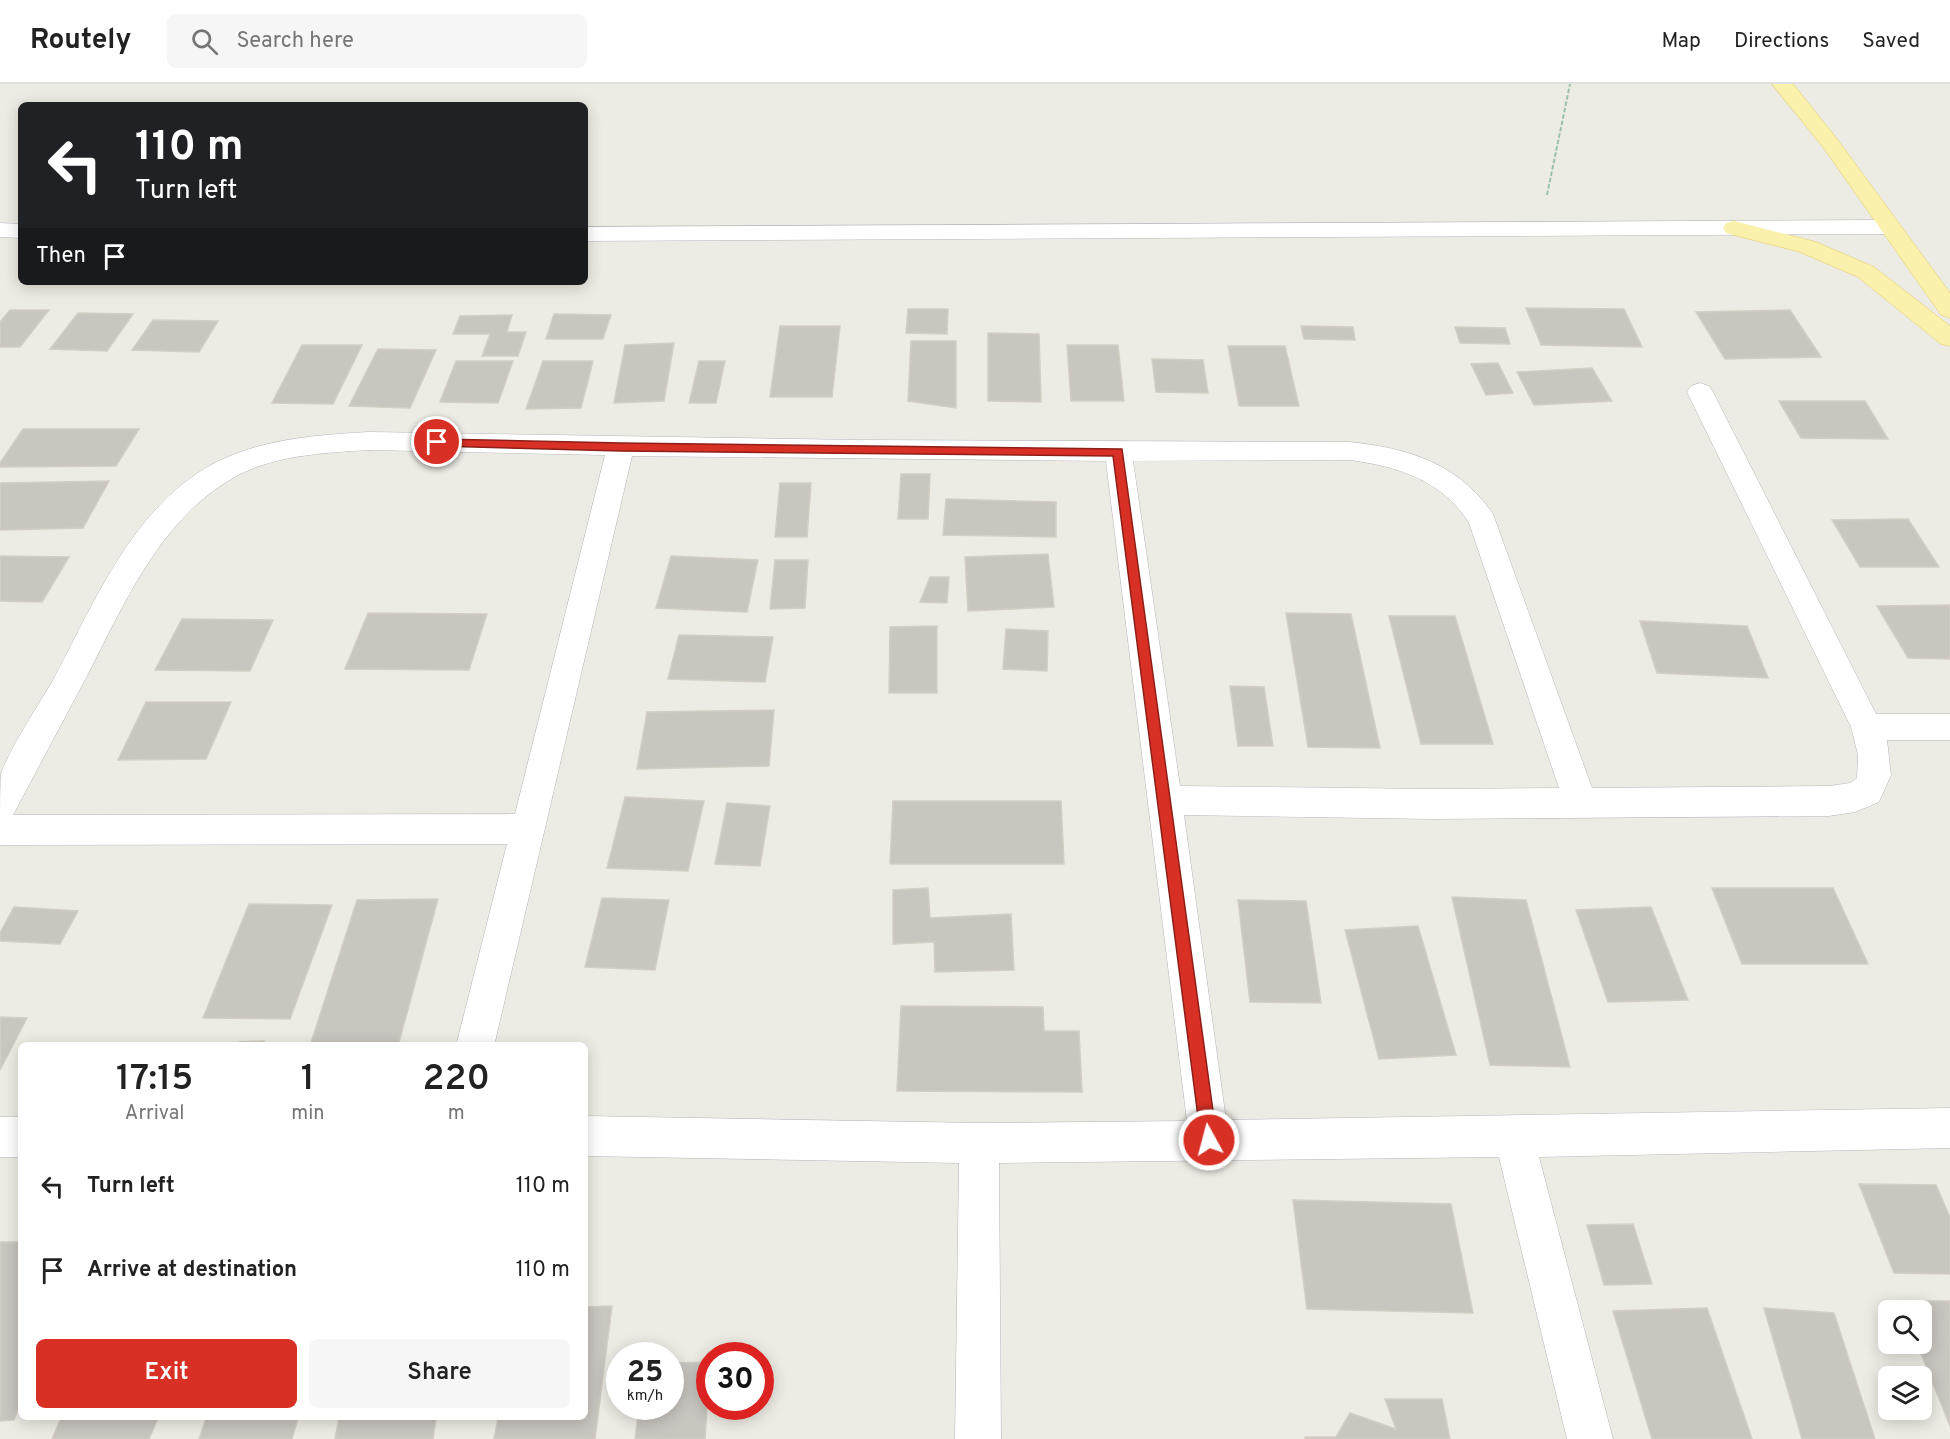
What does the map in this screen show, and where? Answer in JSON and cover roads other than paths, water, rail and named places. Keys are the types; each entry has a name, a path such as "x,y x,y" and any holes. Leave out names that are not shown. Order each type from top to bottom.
{"main road":[{"path":"1782,84 1830,143 1950,310"},
{"path":"1734,228 1808,247 1866,272 1950,338"}],"street":[{"path":"588,234 1890,227"},
{"path":"0,230 18,231"},
{"path":"1165,800 1581,804 1829,801 1860,796 1873,783 1876,758 1867,727 1700,392"},
{"path":"0,807 128,570 152,532 183,500 218,474 266,454 330,443 369,441 621,447 1373,453 1423,469 1444,479 1461,491 1475,506 1483,521 1581,804"},
{"path":"476,1042 621,447"},
{"path":"1118,452 1209,1140"},
{"path":"1867,727 1950,727"},
{"path":"0,830 528,829"},
{"path":"588,1136 979,1143 1514,1137 1950,1128"},
{"path":"0,1137 18,1137"},
{"path":"1514,1137 1590,1439"},
{"path":"978,1439 979,1143"}]}
